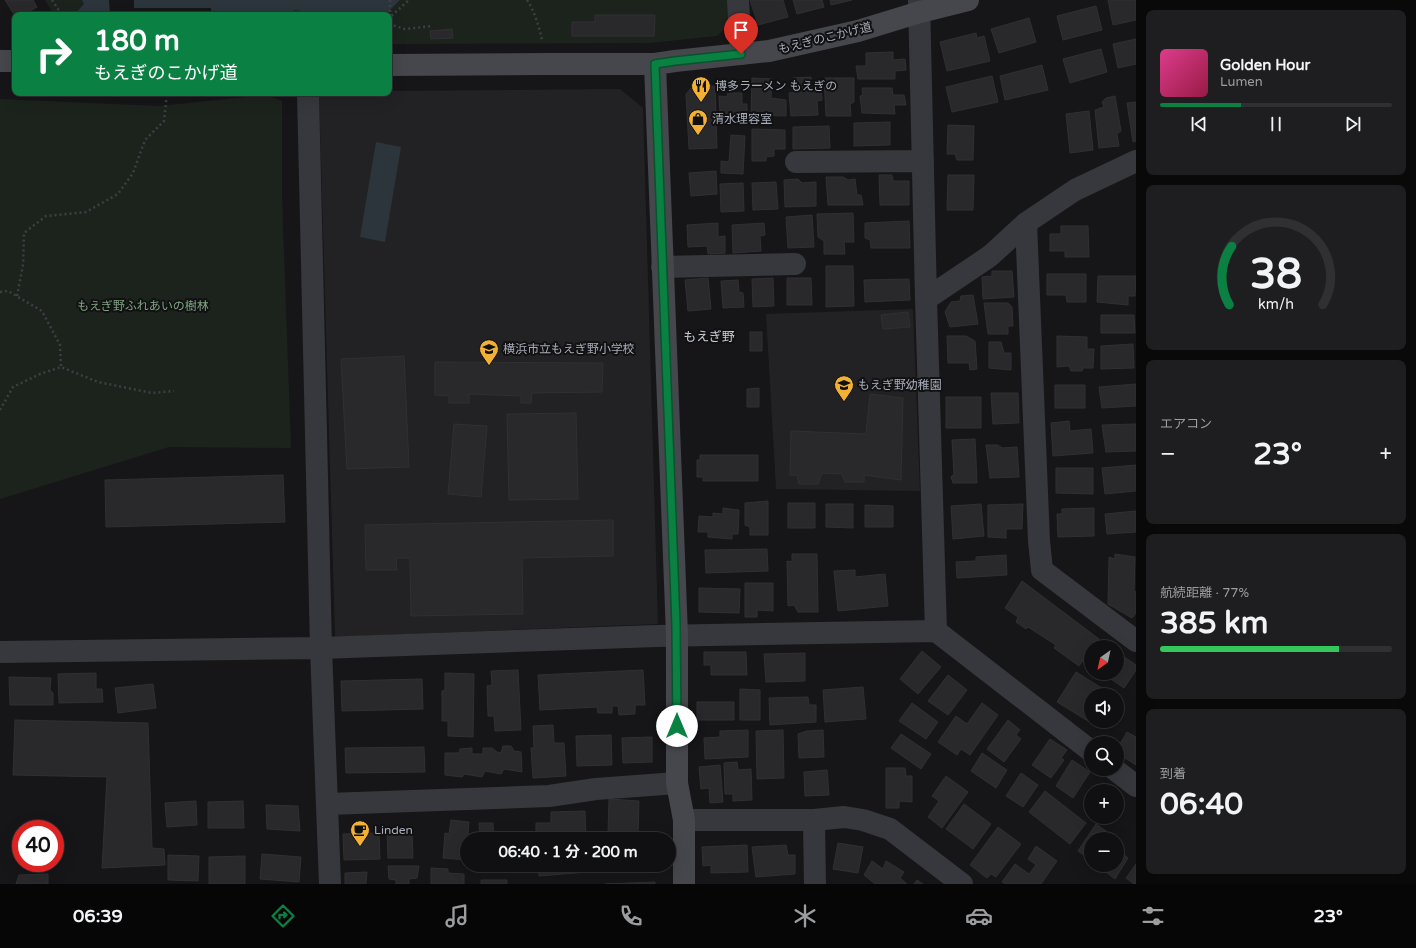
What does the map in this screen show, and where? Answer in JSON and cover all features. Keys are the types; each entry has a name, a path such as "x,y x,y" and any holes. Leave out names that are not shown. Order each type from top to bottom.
{"street":[{"path":"738,0 741,54"},
{"name":"もえぎのこかげ道","path":"392,65 655,64 769,51 858,31 920,6 968,0"},
{"path":"920,6 926,299 936,631"},
{"path":"0,61 12,61"},
{"path":"655,64 677,635 677,783 684,820 684,884"},
{"path":"308,96 321,648 330,884"},
{"path":"796,162 923,161"},
{"path":"926,299 990,256 1026,223 1075,190 1136,161"},
{"path":"1026,223 1039,542 1042,570 1136,641"},
{"path":"662,266 795,264"},
{"path":"0,652 321,648 677,635 936,631 1084,746"},
{"path":"1123,776 1136,786"},
{"path":"328,804 549,796 596,789 677,783"},
{"path":"684,820 814,820 844,817 862,820 890,829 962,884"},
{"path":"814,820 815,884"}],"path":[{"path":"52,0 60,12"},
{"path":"390,0 390,12"},
{"path":"392,15 409,0"},
{"path":"527,0 531,5 540,29 542,42"},
{"path":"392,26 405,29 433,26"},
{"path":"17,296 23,265 24,233 46,216 86,212 118,194 133,173 145,140 164,121 167,96"},
{"path":"0,292 8,291 42,311 60,346 61,367"},
{"path":"0,410 13,387 40,374 61,367 98,382 152,393 174,391"}],"shaded area":[{"path":"82,0 400,0 388,12 307,12 295,10 291,12 77,12 84,4"},
{"name":"横浜市立もえぎ野小学校","path":"620,89 643,108 658,624 335,637 319,96 392,96 392,91"},
{"path":"376,142 401,147 385,242 360,237"},
{"name":"もえぎ野幼稚園","path":"913,309 920,491 776,489 766,314"}],"green space":[{"path":"45,0 729,0 731,23 717,36 650,43 392,44 392,12 52,12"},
{"name":"もえぎ野ふれあいの樹林","path":"257,96 270,96 282,101 282,197 291,448 169,447 0,499 0,99 159,106"}],"pier":[{"path":"109,0 134,0 134,8 211,8 211,12 110,12"}],"building":[{"path":"5,0 33,0 37,7 28,12 12,12"},
{"path":"750,0 783,0 788,17 758,25"},
{"path":"793,0 822,0 824,7 797,14"},
{"path":"830,0 852,0 831,5"},
{"path":"1108,0 1136,0 1136,20 1113,25"},
{"path":"1096,6 1102,30 1063,40 1057,16"},
{"path":"595,15 655,15 654,36 572,36 572,22 595,22"},
{"path":"1029,18 1036,42 999,53 991,29"},
{"path":"452,29 453,38 431,39 430,31"},
{"path":"976,33 977,38 984,36 990,61 947,71 940,42"},
{"path":"1136,39 1136,64 1118,68 1113,44"},
{"path":"1101,49 1107,72 1070,83 1063,59"},
{"path":"893,52 893,60 905,59 906,70 895,71 895,79 858,79 856,66 866,66 866,53"},
{"path":"1042,65 1048,90 1005,100 1000,76"},
{"path":"992,76 998,102 952,112 946,87"},
{"path":"811,77 811,88 821,87 822,100 817,101 818,115 791,116 789,93 795,92 793,78"},
{"path":"752,78 772,79 771,98 786,100 786,116 751,115"},
{"path":"824,78 854,78 854,102 850,104 851,116 826,116"},
{"path":"693,86 715,86 717,148 689,149 686,94"},
{"path":"862,88 892,88 893,95 904,95 906,105 894,105 895,114 862,113 860,96 863,95"},
{"path":"728,93 742,93 742,104 747,104 747,115 720,114 719,96 727,97"},
{"path":"1115,96 1121,131 1117,134 1119,146 1099,148 1095,110 1104,107 1102,102 1106,98"},
{"path":"1136,102 1136,141 1133,142 1127,103"},
{"path":"1089,111 1093,150 1070,153 1066,114"},
{"path":"890,122 890,145 854,146 854,123"},
{"path":"948,125 974,126 973,160 957,160 955,154 947,154"},
{"path":"829,126 830,148 793,149 793,127"},
{"path":"752,129 785,130 785,149 774,149 774,156 766,157 766,161 752,161"},
{"path":"731,135 745,136 743,174 721,173 721,161 729,162"},
{"path":"716,171 717,194 691,196 689,173"},
{"path":"879,175 892,175 893,181 909,181 909,205 880,205"},
{"path":"948,175 974,175 973,210 947,210"},
{"path":"826,177 843,177 848,180 855,179 857,195 861,195 863,205 828,205"},
{"path":"798,179 802,183 816,182 816,206 785,207 784,180"},
{"path":"776,182 778,209 753,210 752,183"},
{"path":"743,183 744,211 721,212 720,184"},
{"path":"853,213 854,242 844,242 845,254 824,254 824,241 818,237 817,214"},
{"path":"812,215 814,247 788,248 786,217"},
{"path":"909,221 910,248 871,248 870,240 865,238 865,223"},
{"path":"718,223 718,237 725,236 725,253 708,254 707,246 688,247 687,225"},
{"path":"764,223 765,235 760,236 761,251 733,253 732,225"},
{"path":"1061,226 1088,226 1089,257 1065,257 1065,251 1050,251 1050,234 1061,234"},
{"path":"826,266 853,266 854,306 826,307"},
{"path":"992,271 1012,271 1014,297 983,299 982,277 992,276"},
{"path":"1047,274 1086,274 1086,302 1067,302 1066,295 1047,295"},
{"path":"1098,276 1136,276 1135,296 1128,296 1128,305 1097,302"},
{"path":"708,278 711,309 688,311 685,280"},
{"path":"773,278 774,306 753,307 752,279"},
{"path":"787,278 811,278 812,305 787,305"},
{"path":"909,279 910,300 865,302 864,280"},
{"path":"738,280 739,292 743,293 744,307 723,308 721,281"},
{"path":"973,295 978,324 950,327 945,312 951,302 960,301 961,296"},
{"path":"984,303 1008,303 1012,307 1013,326 1008,326 1008,334 988,334"},
{"path":"908,312 910,327 883,329 881,315"},
{"path":"1101,315 1134,315 1135,333 1101,333"},
{"path":"750,332 762,332 762,351 750,351"},
{"path":"947,336 966,336 975,341 977,369 970,370 969,363 948,363"},
{"path":"1057,336 1087,337 1087,349 1094,349 1093,368 1083,368 1082,371 1071,371 1069,366 1057,367"},
{"path":"989,342 1001,342 1004,353 1011,353 1011,370 989,368"},
{"path":"1133,344 1134,368 1101,369 1101,346"},
{"path":"404,356 409,467 347,469 341,359"},
{"path":"435,362 603,363 602,392 532,393 531,403 521,403 521,396 469,394 469,403 449,403 449,396 435,395"},
{"path":"1136,384 1136,406 1102,408 1099,387"},
{"path":"1055,385 1085,385 1085,408 1055,408"},
{"path":"759,388 759,407 747,407 747,389"},
{"path":"991,393 1018,393 1019,423 993,424"},
{"path":"870,394 903,398 901,480 864,475 864,482 845,482 842,474 822,473 818,484 799,484 797,475 790,475 791,431 866,434"},
{"path":"946,397 981,397 981,428 946,428"},
{"path":"576,413 578,499 509,500 507,414"},
{"path":"1069,421 1070,431 1091,429 1093,453 1053,456 1051,423"},
{"path":"454,424 487,426 481,497 448,494"},
{"path":"1136,424 1136,451 1106,452 1102,425"},
{"path":"975,439 977,483 953,483 951,477 954,474 952,440"},
{"path":"986,445 998,445 1002,448 1017,447 1019,477 990,478"},
{"path":"700,455 758,455 758,481 703,481 703,477 697,477 697,460 700,460"},
{"path":"1136,465 1136,491 1105,494 1102,468"},
{"path":"1056,468 1093,468 1093,494 1056,493"},
{"path":"283,475 285,522 106,527 105,480"},
{"path":"768,501 768,535 750,535 750,527 745,525 745,503"},
{"path":"788,503 815,503 815,528 788,528"},
{"path":"826,504 853,504 853,528 826,527"},
{"path":"981,504 984,536 953,539 951,506"},
{"path":"1023,504 1022,529 1006,529 1006,538 988,537 988,505"},
{"path":"865,505 893,506 893,527 865,527"},
{"path":"723,508 739,510 738,534 732,534 732,539 708,537 708,532 698,532 699,516 713,517 713,513 723,514"},
{"path":"1094,508 1094,536 1058,537 1057,514 1062,514 1062,509"},
{"path":"1136,511 1136,532 1107,534 1105,514"},
{"path":"613,520 613,556 522,558 523,614 411,616 410,558 396,558 397,570 366,570 365,525"},
{"path":"767,549 768,571 706,573 705,550"},
{"path":"792,554 817,554 818,612 798,612 794,605 788,606 787,561 792,562"},
{"path":"1115,554 1135,557 1134,591 1136,592 1136,613 1132,618 1108,604 1109,557 1115,559"},
{"path":"1006,555 1007,575 957,578 956,562 976,561 976,557"},
{"path":"855,570 855,577 885,574 888,606 838,611 834,571"},
{"path":"1022,581 1099,639 1084,640 1084,659 1079,666 1054,648 1056,645 1028,627 1026,629 1016,622 1018,617 1005,608"},
{"path":"745,583 773,583 773,611 757,610 757,617 745,617"},
{"path":"699,588 740,589 739,613 699,612"},
{"path":"922,651 941,667 918,694 900,679"},
{"path":"704,652 746,652 747,675 711,675 711,665 704,665"},
{"path":"805,653 805,681 766,682 764,654"},
{"path":"1124,657 1136,665 1136,670 1124,688 1112,680 1124,680"},
{"path":"518,670 521,730 495,731 494,716 488,716 487,686 492,685 491,671"},
{"path":"643,670 645,705 635,705 635,714 619,715 618,706 612,706 612,713 598,713 597,707 540,710 538,675"},
{"path":"1076,672 1084,677 1084,680 1089,680 1102,688 1084,688 1084,719 1057,702"},
{"path":"96,673 96,689 102,689 103,702 59,703 58,674"},
{"path":"445,673 474,674 473,737 448,736 448,721 442,721 442,691 445,690"},
{"path":"948,675 967,690 948,715 928,701"},
{"path":"9,677 51,678 50,690 53,693 53,705 10,705"},
{"path":"422,679 423,709 342,711 341,681"},
{"path":"153,684 156,708 118,713 115,688"},
{"path":"863,687 866,719 825,722 823,690"},
{"path":"740,689 760,690 760,720 740,720"},
{"path":"808,697 809,705 816,705 816,722 770,725 769,698"},
{"path":"697,702 734,702 734,720 697,720"},
{"path":"912,703 938,722 926,739 899,721"},
{"path":"982,703 998,715 970,755 961,749 957,755 938,742 956,716 967,724"},
{"path":"15,720 148,723 152,848 164,849 165,865 102,868 107,777 13,775"},
{"path":"1008,720 1020,730 1016,735 1021,739 1004,762 987,749"},
{"path":"553,725 554,743 564,743 566,776 533,778 531,748 534,748 533,726"},
{"path":"748,730 748,757 705,759 704,738 720,737 720,731"},
{"path":"783,730 784,778 757,779 756,731"},
{"path":"823,730 824,757 799,758 798,734 807,731"},
{"path":"1127,732 1136,737 1136,765 1124,757 1124,737"},
{"path":"901,734 931,754 921,769 891,748"},
{"path":"611,735 612,765 577,766 576,736"},
{"path":"652,737 652,762 623,763 622,738"},
{"path":"1050,739 1067,750 1061,758 1064,760 1051,778 1032,765"},
{"path":"503,746 511,746 514,751 521,752 522,772 504,769 501,774 485,771 482,777 464,774 462,777 445,775 445,753 459,753 460,749 472,748 472,754 483,754 483,748 492,748 501,753"},
{"path":"424,747 425,772 346,773 345,748"},
{"path":"982,753 1007,770 996,788 971,771"},
{"path":"1072,760 1084,768 1084,776 1087,776 1073,798 1056,786"},
{"path":"737,762 738,770 751,769 752,800 733,801 733,794 725,794 724,763"},
{"path":"720,765 723,802 710,803 709,788 701,789 699,767"},
{"path":"886,768 905,768 906,776 912,776 912,802 899,801 899,808 886,808"},
{"path":"827,770 829,795 805,796 804,772"},
{"path":"1021,773 1038,785 1023,807 1006,796"},
{"path":"946,776 968,792 942,828 928,817 939,801 932,796"},
{"path":"1045,791 1085,824 1070,844 1029,812"},
{"path":"609,799 639,801 638,832 608,832"},
{"path":"196,801 197,825 167,827 165,803"},
{"path":"243,801 244,828 208,828 208,802"},
{"path":"964,804 991,824 973,849 946,829"},
{"path":"266,805 298,806 300,831 267,829"},
{"path":"585,811 586,832 536,832 536,823 551,823 551,812"},
{"path":"451,820 469,822 468,832 460,832 460,859 443,858 445,833 449,834"},
{"path":"479,823 493,823 494,832 480,832"},
{"path":"1096,824 1106,831 1105,832 1091,832"},
{"path":"998,827 1021,844 996,877 991,874 987,878 970,865"},
{"path":"412,830 413,858 388,858 387,831"},
{"path":"379,833 380,859 344,860 343,834"},
{"path":"1084,842 1084,855 1078,851"},
{"path":"838,843 863,847 858,873 833,869"},
{"path":"747,845 748,872 711,873 711,865 703,866 702,847"},
{"path":"786,845 788,855 795,855 795,874 756,877 752,847"},
{"path":"1036,846 1057,861 1041,884 1006,884 1002,882 1015,864 1029,874 1036,865 1028,859"},
{"path":"262,854 301,857 299,882 260,879"},
{"path":"168,855 199,856 198,881 168,880"},
{"path":"1124,855 1128,858 1124,864"},
{"path":"245,856 245,884 209,884 209,857"},
{"path":"872,861 883,869 886,861 904,872 900,878 907,884 875,884 864,875"},
{"path":"1136,864 1136,884 1134,884 1126,878"},
{"path":"388,866 419,866 417,878 409,879 409,884 396,884 396,880 389,879"},
{"path":"431,868 448,869 448,873 464,874 464,884 431,884"},
{"path":"367,872 366,884 345,884 345,873"},
{"path":"539,872 588,872 539,876"},
{"path":"1106,872 1119,872 1115,879"},
{"path":"48,874 48,884 16,884 19,875"},
{"path":"481,880 507,880 507,884 481,884"},
{"path":"917,880 923,884 914,884"},
{"path":"655,882 655,884 605,884"}],"place":[{"name":"博多ラーメン もえぎの","path":"701,103"},
{"name":"清水理容室","path":"698,136"},
{"name":"横浜市立もえぎ野小学校","path":"489,366"},
{"name":"もえぎ野幼稚園","path":"844,402"},
{"name":"Linden","path":"360,847"}],"district":[{"name":"もえぎ野","path":"709,337"}],"route":[{"path":"677,726 676,625 655,64 741,54"}]}
